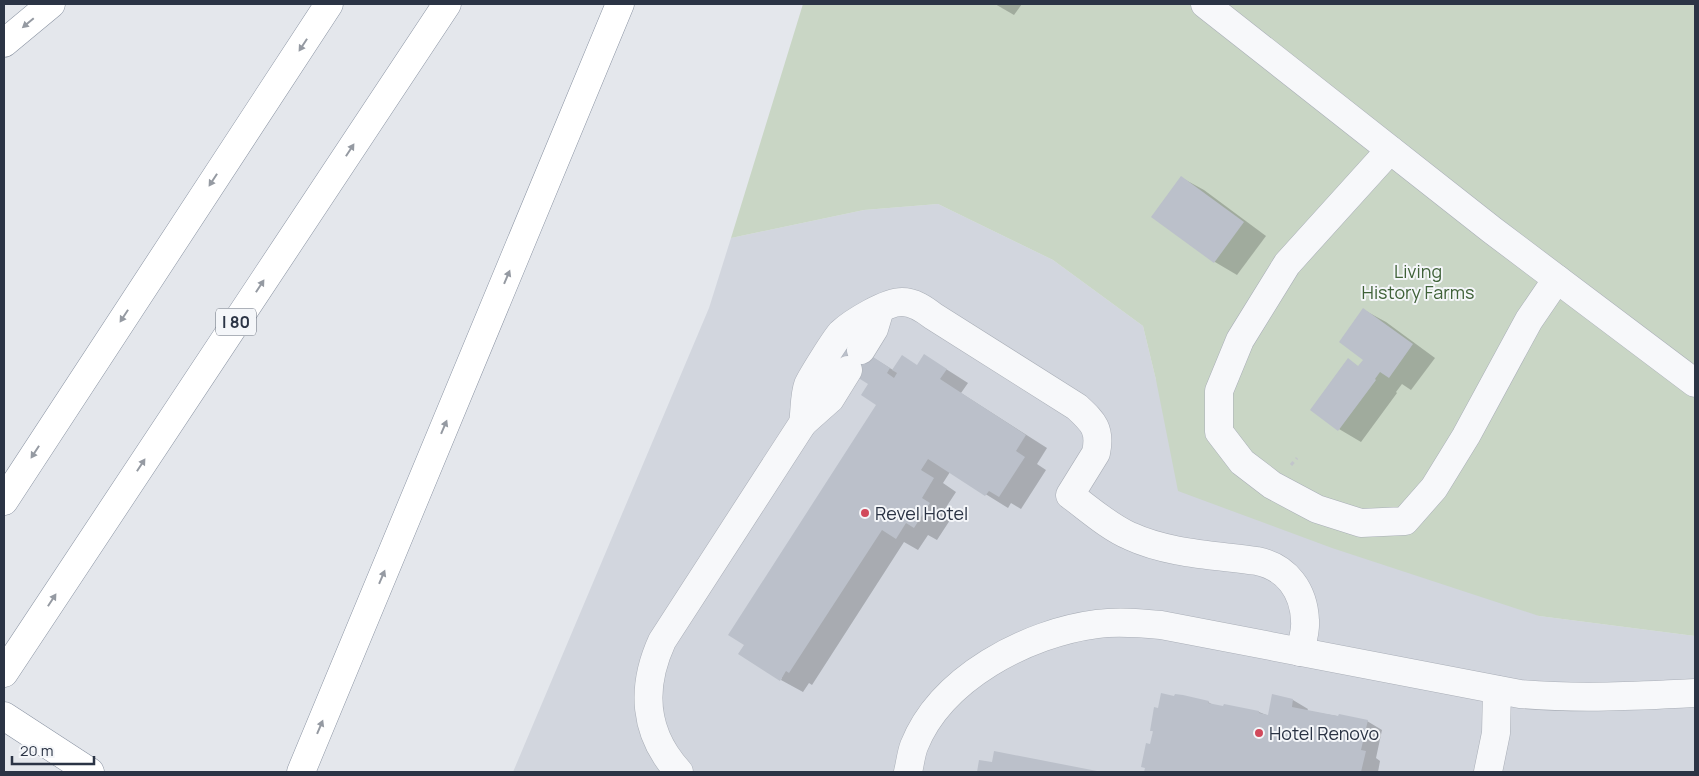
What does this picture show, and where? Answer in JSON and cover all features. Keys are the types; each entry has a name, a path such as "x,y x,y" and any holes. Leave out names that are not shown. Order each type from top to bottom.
{"highway":[{"path":"4,43 51,4"},
{"path":"4,501 329,4"},
{"name":"I 80","path":"4,673 447,4"},
{"path":"301,772 620,4"},
{"path":"4,716 90,772"}],"lane":[{"path":"1205,4 1390,150 1695,383"},
{"path":"1390,150 1287,264 1240,340 1219,391 1219,432 1242,462 1272,485 1317,509 1361,523 1405,521 1438,481 1466,436 1529,320 1556,278"},
{"path":"803,424 808,386 839,334 857,321 880,309 901,302 923,308 1078,406 1089,417 1096,432 1096,453 1070,495 1105,521 1128,536 1154,546 1266,563 1283,572 1292,580 1299,592 1305,622 1300,652"},
{"path":"679,772 669,762 653,728 648,692 649,678 654,659 662,641 803,424 830,400 874,329 880,309"},
{"path":"908,772 914,747 929,720 944,699 962,682 997,658 1018,648 1065,630 1097,624 1125,622 1161,625 1520,694 1550,697 1613,697 1695,693"},
{"path":"1488,772 1496,733 1497,690"}],"shaded area":[{"path":"938,204 1053,260 1143,326 1156,380 1539,616 1695,636 1695,772 513,772 709,308 731,238 864,210"}],"green space":[{"name":"Living History Farms","path":"803,4 1695,4 1695,636 1539,616 1332,548 1178,491 1156,380 1143,326 1053,260 938,204 864,210 731,238"}],"building":[{"path":"1181,176 1244,222 1214,263 1151,217"},
{"path":"1363,308 1413,344 1389,378 1380,372 1338,431 1310,410 1348,358 1358,366 1363,360 1339,342"},
{"name":"Revel Hotel","path":"847,340 890,368 887,373 894,378 897,373 892,370 902,355 917,365 924,354 947,369 940,379 1026,435 1016,451 1025,457 999,497 989,491 985,496 928,459 921,470 934,478 922,498 930,503 914,528 906,523 896,539 882,530 789,673 786,671 780,681 738,654 744,645 728,635 876,405 861,395 868,384 833,362"},
{"name":"Hotel Renovo","path":"1161,693 1174,696 1175,694 1183,695 1209,701 1208,703 1259,711 1259,713 1268,715 1272,694 1293,699 1292,707 1368,720 1361,750 1366,751 1361,772 1144,772 1145,768 1141,767 1146,743 1150,744 1153,731 1150,731 1154,707 1158,708"},
{"path":"994,751 1097,772 977,772 979,760 992,762"}],"place":[{"name":"Revel Hotel","path":"865,513"},
{"name":"Hotel Renovo","path":"1259,733"}]}
